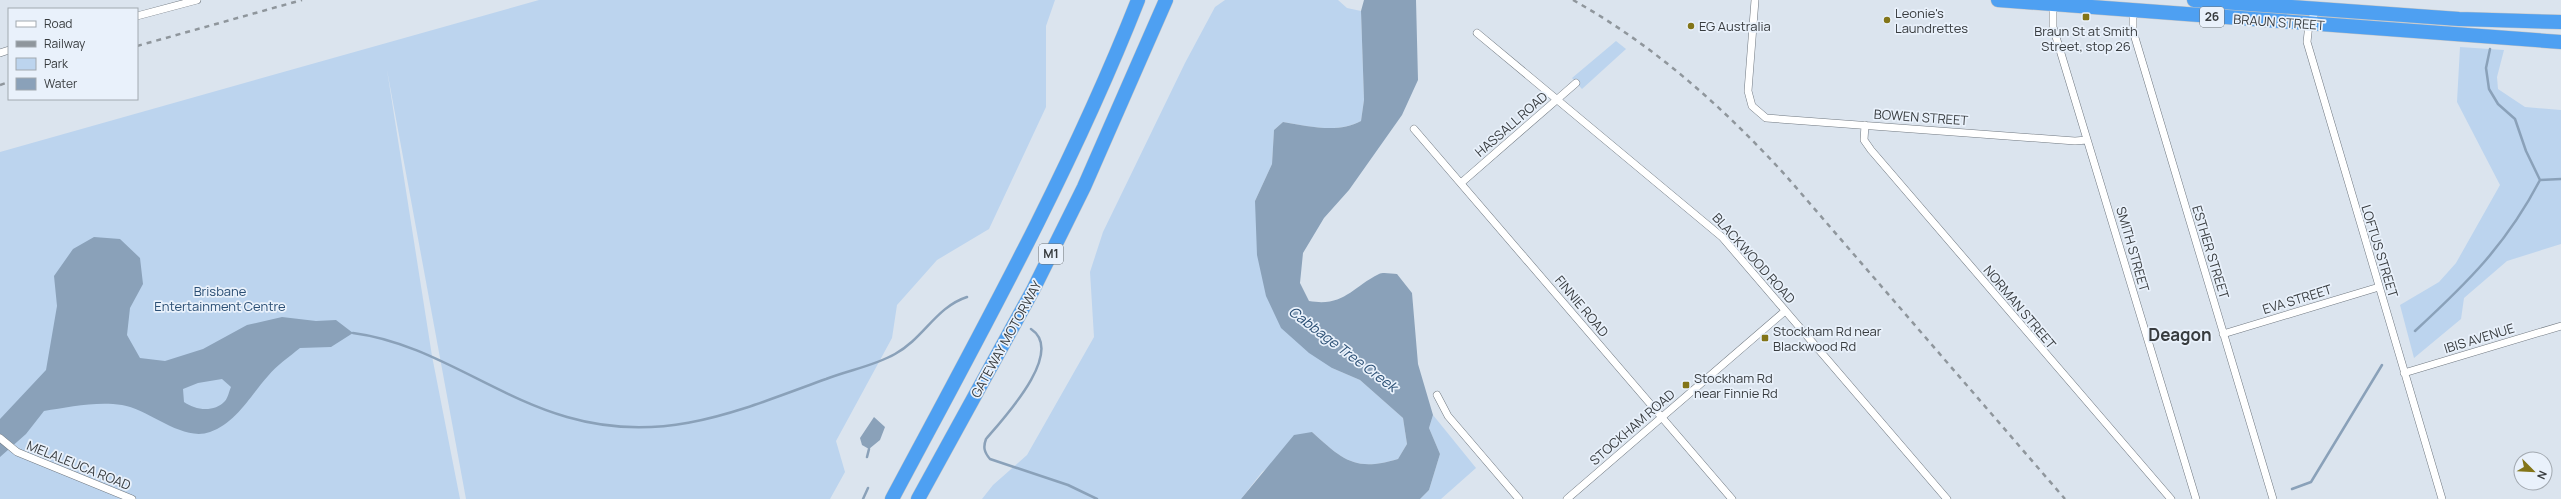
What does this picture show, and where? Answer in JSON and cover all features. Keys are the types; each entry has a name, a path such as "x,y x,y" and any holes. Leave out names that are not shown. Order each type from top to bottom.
{"highway":[{"name":"GATEWAY MOTORWAY","path":"892,499 1018,263 1062,171 1138,0"},
{"name":"GATEWAY MOTORWAY","path":"918,499 1037,283 1105,144 1166,0"},
{"name":"BRAUN STREET","path":"1998,0 2561,42"},
{"name":"BRAUN STREET","path":"2194,0 2478,20 2561,22"}],"street":[{"path":"138,16 197,0"},
{"name":"BOWEN STREET","path":"1755,0 1748,91 1749,99 1755,110 1773,119 2075,142 2087,140"},
{"name":"SMITH STREET","path":"2052,4 2053,27 2196,499"},
{"name":"LOFTUS STREET","path":"2317,9 2309,24 2306,42 2442,499"},
{"name":"ESTHER STREET","path":"2133,11 2133,31 2273,499"},
{"name":"BLACKWOOD ROAD","path":"1477,32 1558,98 1722,237 1947,499"},
{"name":"HASSALL ROAD","path":"1461,183 1576,83"},
{"name":"NORMAN STREET","path":"1865,125 1864,140 1871,150 2171,499"},
{"name":"FINNIE ROAD","path":"1414,129 1732,499"},
{"name":"EVA STREET","path":"2223,334 2379,287"},
{"name":"STOCKHAM ROAD","path":"1567,499 1785,311"},
{"name":"IBIS AVENUE","path":"2404,373 2561,326"},
{"path":"1437,395 1448,416 1519,499"},
{"name":"MELALEUCA ROAD","path":"0,438 17,452 132,499"}],"green space":[{"name":"Brisbane Entertainment Centre","path":"539,0 1055,0 1046,26 1046,107 989,229 937,260 897,305 892,338 836,441 845,472 830,499 466,499 387,70 432,356 460,499 0,499 0,152"},
{"path":"1225,0 1338,0 1347,8 1361,11 1364,100 1361,121 1352,125 1332,128 1312,127 1283,122 1274,130 1272,164 1255,201 1332,368 1360,380 1403,418 1407,444 1398,459 1383,463 1360,464 1350,461 1332,450 1312,432 1262,472 1241,499 982,499 993,485 1027,455 1094,337 1090,272 1103,232 1185,63 1215,7"},
{"path":"1616,41 1626,49 1582,89 1572,78"},
{"path":"2460,47 2504,50 2497,77 2498,89 2525,107 2561,110 2561,244 2507,261 2464,298 2461,319 2414,358 2400,305 2439,282 2456,263 2500,185 2457,102"},
{"path":"1433,415 1476,468 1441,499 1420,499 1429,490 1440,454 1429,428"}],"water":[{"name":"Cabbage Tree Creek","path":"1364,0 1416,0 1418,80 1402,115 1349,190 1324,218 1303,253 1300,283 1309,301 1321,302 1339,299 1369,279 1381,273 1397,274 1412,293 1418,364 1433,415 1429,428 1440,454 1429,490 1420,499 1241,499 1294,435 1312,432 1341,456 1360,464 1383,463 1398,459 1407,444 1403,418 1360,380 1332,368 1309,353 1281,328 1266,296 1257,255 1255,201 1272,164 1274,130 1283,122 1313,127 1333,128 1352,125 1361,121 1364,100 1361,11"},
{"path":"94,237 120,239 140,258 143,284 130,308 127,335 140,358 165,361 203,349 247,325 282,317 316,321 336,320 353,333 331,347 300,348 272,372 242,408 228,422 210,432 199,434 188,433 143,412 122,405 83,405 44,411 26,434 0,457 0,419 46,370 57,306 54,276 73,249","holes":["222,379 231,387 226,400 221,405 210,409 194,407 184,402 183,389 198,383"]},
{"path":"874,417 885,427 880,440 869,449 862,445 860,438"}],"waterway":[{"path":"2490,49 2486,68 2489,89 2498,104 2515,119 2526,151 2540,180"},
{"path":"2415,331 2485,262 2514,224 2540,180 2561,179"},
{"path":"353,333 382,339 409,347 540,408 567,417 602,425 636,427 668,426 731,412 887,358 914,340 938,315 947,308 967,297"},
{"path":"1031,329 1040,340 1041,353 1037,369 1017,401 986,439 984,447 985,452 990,459 1068,485 1097,499"},
{"path":"2292,489 2311,482 2382,365"},
{"path":"867,457 869,449"},
{"path":"863,499 868,488"}],"railway":[{"path":"138,46 302,0"},
{"path":"1573,0 1632,37 1660,58 1713,103 1763,151 2065,499"},
{"path":"0,85 8,82"}],"place":[{"name":"Braun St at Smith Street, stop 26","path":"2086,17"},
{"name":"Leonie's Laundrettes","path":"1887,20"},
{"name":"EG Australia","path":"1691,26"},
{"name":"Stockham Rd near Blackwood Rd","path":"1765,338"},
{"name":"Stockham Rd near Finnie Rd","path":"1686,385"}],"district":[{"name":"Deagon","path":"2180,335"}]}
